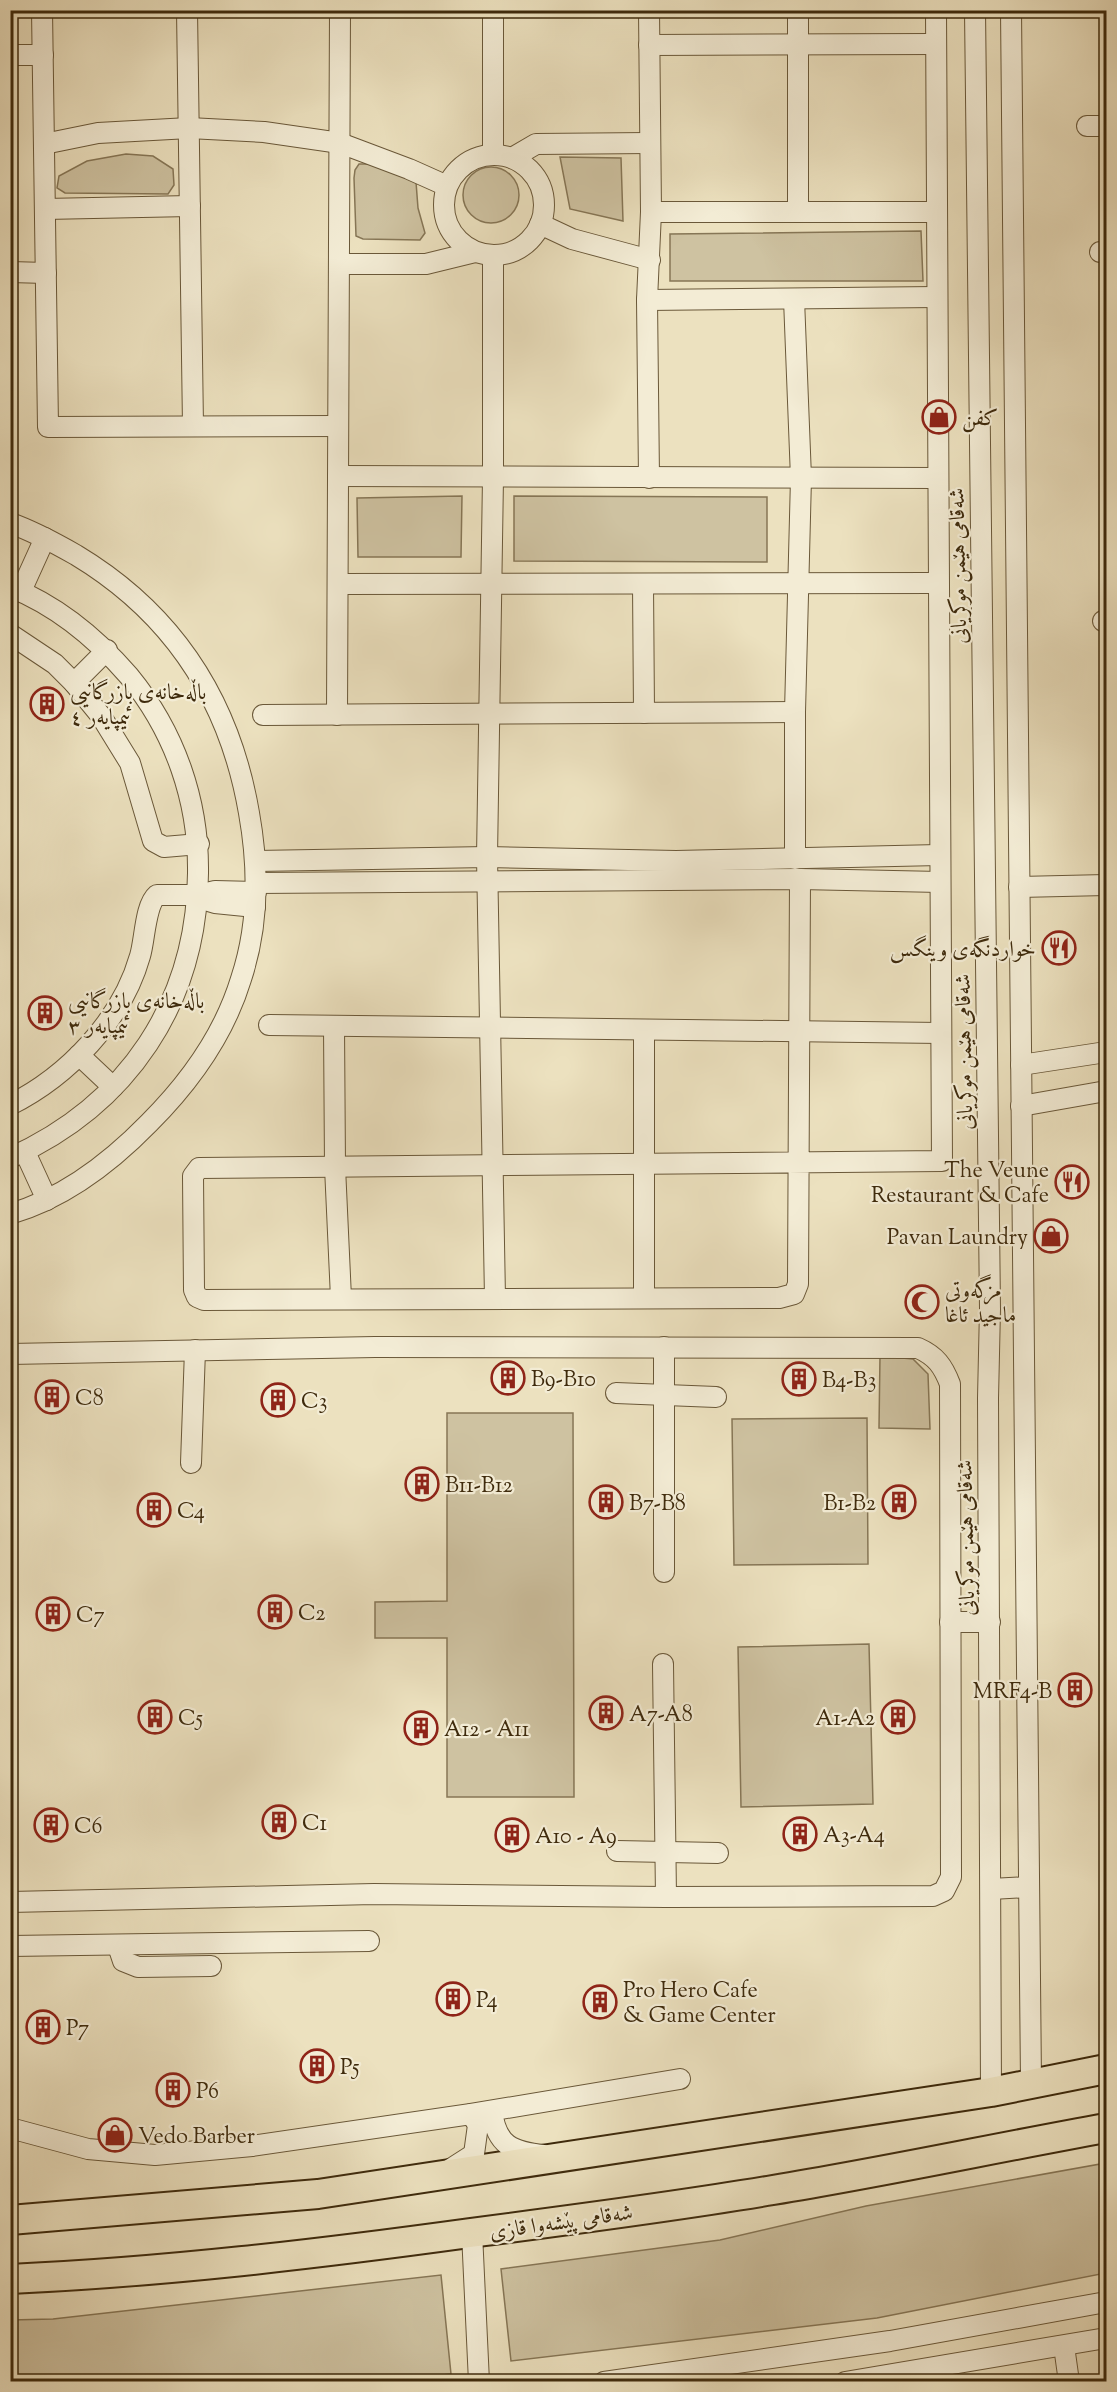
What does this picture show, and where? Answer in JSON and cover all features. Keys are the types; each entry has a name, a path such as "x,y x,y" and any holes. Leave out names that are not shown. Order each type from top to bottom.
{"highway":[{"path":"10,2220 318,2194 991,2092 1107,2069"},
{"name":"شەقامی پێشەوا قازی","path":"10,2279 85,2276 208,2264 472,2233 774,2190 1107,2128"}],"street":[{"path":"42,10 48,427 338,426"},
{"path":"187,10 193,426"},
{"path":"337,715 340,10"},
{"path":"493,10 493,155"},
{"path":"649,10 651,212 647,300 650,478"},
{"path":"798,10 798,212"},
{"path":"800,879 800,1031 799,1163 798,1284 794,1294 779,1298 204,1300 197,1297 194,1290 194,1176 199,1168 644,1165 799,1163 942,1161 936,10"},
{"name":"شەقامی هێمن موکریانی","path":"975,10 989,1346 991,2092"},
{"path":"1011,10 1013,425 1031,2083"},
{"path":"649,45 936,44"},
{"path":"10,55 43,55"},
{"path":"44,144 98,134 189,128 264,132 340,143 447,186"},
{"path":"512,158 537,144 649,143"},
{"path":"339,264 426,264 484,254 508,254 522,247 533,237 540,224 544,209 543,193 536,178 526,166 512,158 493,155 478,157 465,163 454,173 447,186 443,201 445,217 451,232 461,244 484,254"},
{"path":"45,209 190,206"},
{"path":"651,212 937,212"},
{"path":"540,224 572,239 650,260"},
{"path":"484,254 493,478 487,857 495,1298"},
{"path":"10,272 46,273"},
{"path":"647,300 937,297"},
{"path":"794,299 801,478 795,712 795,859"},
{"path":"980,427 1013,425"},
{"path":"338,476 938,478"},
{"path":"10,523 45,538 92,565 137,600 176,642 193,665 219,711 238,761 251,822 256,861 256,894 249,952 233,1003 196,1070 159,1113 113,1157 90,1175 10,1223"},
{"path":"45,538 16,589 84,629 107,651 139,688 157,714 184,774 194,812 199,844 198,895 191,946 184,973 173,1000 143,1052 113,1088 82,1116 58,1134 18,1155 45,1201"},
{"path":"338,584 938,583"},
{"path":"642,584 644,713"},
{"path":"10,633 55,664 101,716 130,763 153,841 164,847 199,844"},
{"path":"74,683 107,651"},
{"path":"263,715 795,712"},
{"path":"256,861 487,857 676,861 939,855"},
{"path":"312,860 312,882"},
{"path":"10,1105 45,1084 79,1055 105,1025 131,981 140,957 153,899 162,893 198,895 215,903 312,882 800,879 940,882"},
{"path":"1019,887 1107,885"},
{"path":"269,1025 941,1033"},
{"path":"334,1026 335,1167 341,1298"},
{"path":"644,1030 644,1297"},
{"path":"1021,1065 1107,1052"},
{"path":"79,1055 113,1088"},
{"path":"1021,1106 1107,1091"},
{"path":"10,1214 45,1201"},
{"path":"989,1346 1022,1348"},
{"path":"664,1347 664,1572"},
{"path":"10,1354 195,1350 664,1347 918,1348 928,1353 939,1361 950,1384 951,1877 944,1891 933,1896 666,1897 374,1894 10,1902"},
{"path":"191,1463 195,1350"},
{"path":"616,1393 716,1396"},
{"path":"950,1622 990,1622"},
{"path":"663,1664 666,1897"},
{"path":"617,1851 718,1853"},
{"path":"991,1889 1029,1887"},
{"path":"10,1947 369,1941"},
{"path":"118,1946 123,1961 138,1967 211,1966"},
{"path":"10,2128 88,2149 155,2155 252,2146 492,2111 680,2079"},
{"path":"492,2111 496,2131 502,2142 536,2154 564,2157"},
{"path":"438,2176 463,2163 474,2154 478,2126 471,2114"},
{"path":"472,2233 478,2382"},
{"path":"604,2382 890,2341 1107,2302"},
{"path":"845,2382 1107,2338"},
{"path":"890,2341 899,2373"},
{"path":"1064,2346 1070,2382"}],"shaded area":[{"path":"126,154 153,156 173,169 174,185 168,194 65,193 57,188 59,176 87,161"},
{"path":"560,157 621,158 623,221 570,209"},
{"path":"359,164 370,164 416,182 418,208 425,233 420,240 363,239 356,236 354,178"},
{"path":"485,167 497,167 507,171 515,179 519,195 515,211 507,219 497,223 485,223 475,219 467,211 463,201 463,189 467,179 475,171"},
{"path":"921,231 923,281 670,281 670,234"},
{"path":"462,496 461,557 358,557 357,498"},
{"path":"514,496 767,497 767,562 514,561"},
{"path":"880,1356 913,1359 928,1374 930,1429 879,1428"},
{"path":"447,1413 573,1413 574,1797 447,1797 447,1638 375,1638 375,1602 447,1601"},
{"path":"867,1418 868,1564 734,1565 732,1419"},
{"path":"869,1644 873,1804 741,1807 738,1647"},
{"path":"1106,2163 1106,2273 877,2318 511,2361 501,2269 720,2240 866,2206"},
{"path":"441,2275 451,2374 381,2382 11,2381 11,2320 53,2319"}],"place":[{"name":"كفن","path":"939,417"},
{"name":"باڵەخانەی بازرگانیی ئیمپایەر ٤","path":"47,704"},
{"name":"خواردنگەی وینگس","path":"1059,948"},
{"name":"باڵەخانەی بازرگانیی ئیمپایەر ٣","path":"45,1013"},
{"name":"The Veune Restaurant & Cafe","path":"1072,1182"},
{"name":"Pavan Laundry","path":"1051,1236"},
{"name":"مزگەوتی ماجید ئاغا","path":"922,1302"},
{"name":"B9-B10","path":"508,1378"},
{"name":"B4-B3","path":"799,1379"},
{"name":"C8","path":"52,1397"},
{"name":"C3","path":"278,1400"},
{"name":"B11-B12","path":"422,1484"},
{"name":"B7-B8","path":"606,1502"},
{"name":"B1-B2","path":"899,1502"},
{"name":"C4","path":"154,1510"},
{"name":"C2","path":"275,1612"},
{"name":"C7","path":"53,1614"},
{"name":"MRF4-B","path":"1075,1690"},
{"name":"A7-A8","path":"606,1713"},
{"name":"C5","path":"155,1717"},
{"name":"A1-A2","path":"898,1717"},
{"name":"A12 - A11","path":"421,1728"},
{"name":"C1","path":"279,1822"},
{"name":"C6","path":"51,1825"},
{"name":"A3-A4","path":"800,1834"},
{"name":"A10 - A9","path":"512,1835"},
{"name":"P4","path":"453,1999"},
{"name":"Pro Hero Cafe & Game Center","path":"600,2002"},
{"name":"P7","path":"43,2027"},
{"name":"P5","path":"317,2066"},
{"name":"P6","path":"173,2090"},
{"name":"Vedo Barber","path":"115,2135"}]}
